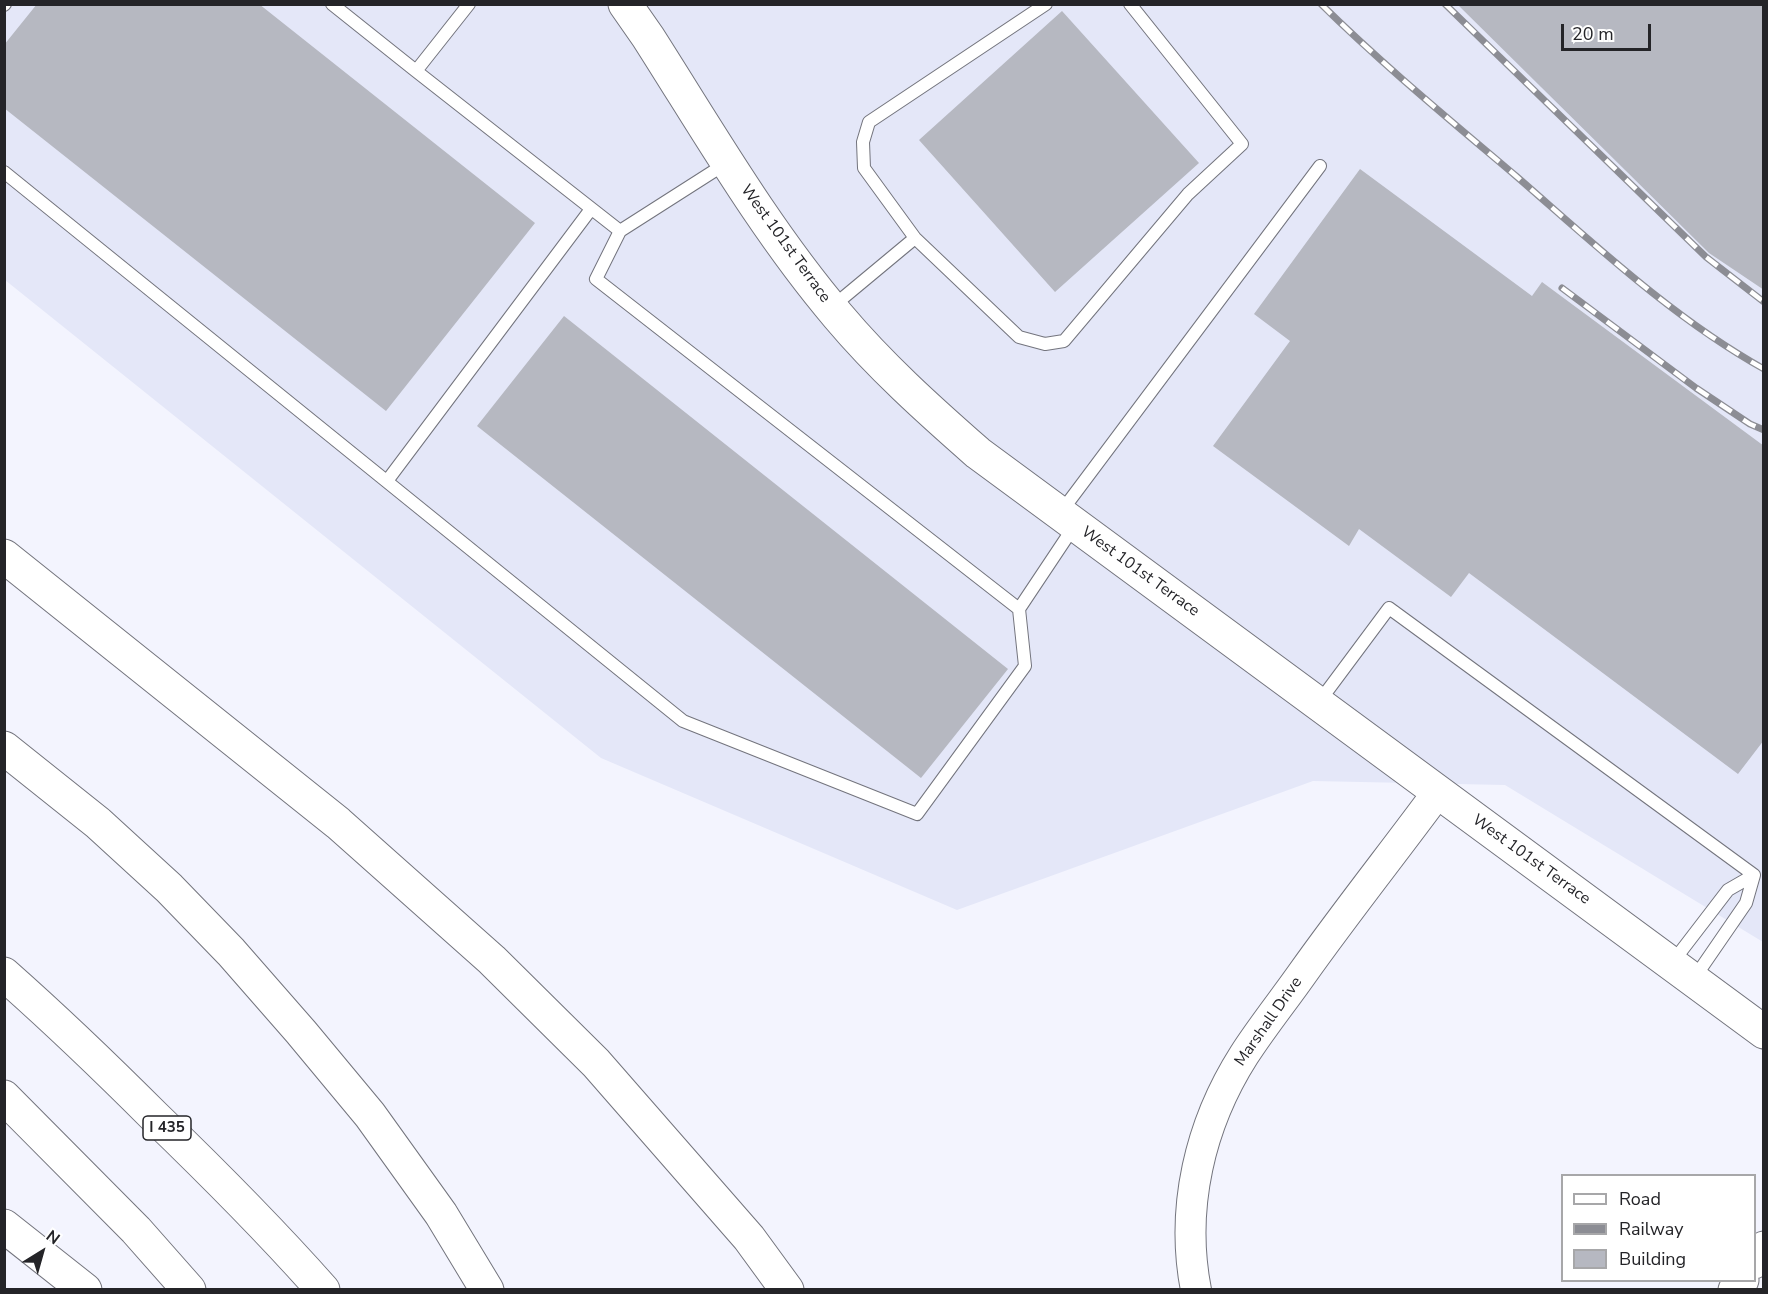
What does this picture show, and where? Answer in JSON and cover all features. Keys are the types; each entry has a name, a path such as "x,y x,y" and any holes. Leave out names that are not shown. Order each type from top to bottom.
{"main road":[{"name":"West 101st Terrace","path":"625,4 785,249 831,308 910,392 978,453 1764,1032"},
{"path":"4,556 338,823 492,960 596,1063 748,1238 787,1290"},
{"path":"4,748 105,830 169,888 238,960 370,1115 441,1214 487,1290"},
{"name":"I 435","path":"4,974 56,1019 176,1137 278,1240 323,1290"},
{"path":"4,1097 136,1230 189,1290"},
{"path":"4,1226 85,1290"}],"street":[{"name":"Marshall Drive","path":"1196,1290 1191,1246 1197,1162 1214,1112 1227,1084 1244,1054 1438,792"}],"lane":[{"path":"332,4 620,231"},
{"path":"416,71 469,4"},
{"path":"1046,4 869,122 863,142 864,168 915,238 1019,337 1045,344 1064,341 1188,194 1242,144 1130,4"},
{"path":"728,162 620,231 596,279 1018,609"},
{"path":"4,172 683,721 917,814 1025,666 1018,609 1068,519 1320,166"},
{"path":"387,481 591,209"},
{"path":"831,308 915,238"},
{"path":"1318,703 1389,609 1754,875"},
{"path":"1682,972 1728,890 1754,875"},
{"path":"1682,972 1746,903 1754,875"}],"shaded area":[{"path":"4,5 1763,5 1763,942 1505,785 1313,781 957,910 601,758 5,280"}],"building":[{"path":"37,4 259,4 535,223 386,411 4,108 4,45"},
{"path":"1457,4 1764,4 1764,290 1709,253"},
{"path":"1062,11 1199,163 1055,292 919,140"},
{"path":"1360,169 1532,296 1542,282 1764,446 1764,740 1738,774 1469,573 1451,597 1359,529 1349,546 1213,446 1290,341 1254,314"},
{"path":"564,316 1008,669 921,778 477,426"}],"railway":[{"path":"1321,4 1417,92 1635,279 1698,327 1764,369"},
{"path":"1445,4 1706,257 1764,302"},
{"path":"1562,288 1696,388 1750,424 1764,430"}]}
